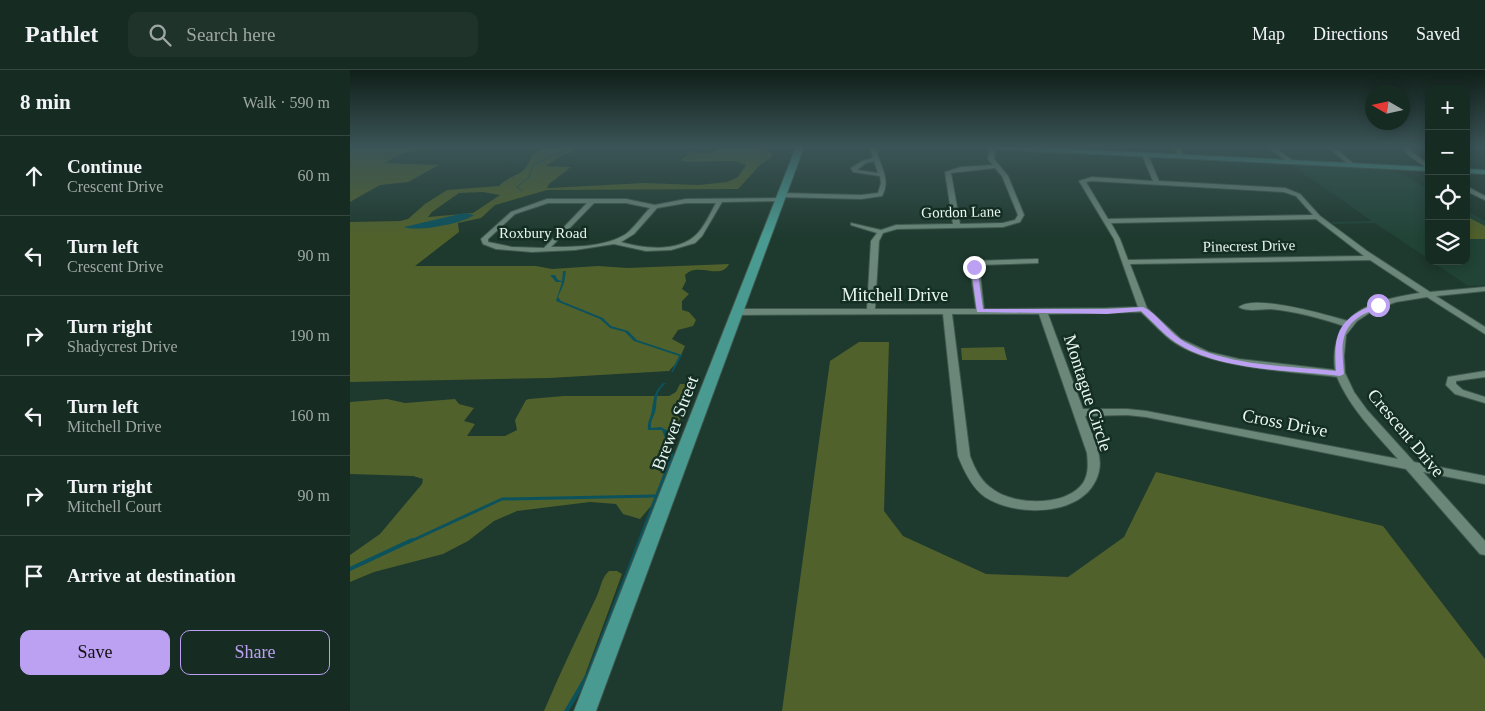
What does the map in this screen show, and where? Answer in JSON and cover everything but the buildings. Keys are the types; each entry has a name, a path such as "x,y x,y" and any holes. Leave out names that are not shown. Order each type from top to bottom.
{"main road":[{"name":"Brewer Street","path":"585,711 788,177"}],"street":[{"name":"Roxbury Road","path":"655,207 632,233 614,242 588,248 499,248 485,243 484,239 521,208 547,201 626,201 655,207 675,202 780,197 871,197 880,195 882,192 882,177"},
{"path":"949,177 957,225"},
{"name":"Gordon Lane","path":"881,232 896,226 1013,224 1021,219 1005,177"},
{"path":"1155,177 1157,183"},
{"path":"1340,374 1239,362 1206,354 1178,341 1143,309 1127,262 1106,221 1082,181 1092,179 1290,191 1298,195 1318,217 1371,258 1432,294 1485,331"},
{"path":"1470,190 1485,198"},
{"path":"547,248 593,200"},
{"path":"614,242 645,249 686,244 701,234 720,201"},
{"path":"1106,221 1318,217"},
{"path":"853,224 881,232 875,241 871,310"},
{"name":"Pinecrest Drive","path":"1127,262 1371,258"},
{"path":"980,311 974,267 976,263 1035,261"},
{"path":"1243,307 1265,305 1291,308 1347,324 1360,313 1378,305 1432,294 1485,289"},
{"name":"Mitchell Drive","path":"736,312 871,310 1043,312 1143,309"},
{"name":"Montague Circle","path":"947,311 964,456 973,477 991,494 1027,506 1054,505 1081,494 1093,473 1093,453 1043,312"},
{"name":"Crescent Drive","path":"1347,324 1338,342 1340,374 1350,394 1367,418 1485,550"},
{"path":"1485,374 1451,379 1451,385 1459,392 1485,400"},
{"name":"Cross Drive","path":"1078,413 1127,412 1146,414 1485,480"}],"shaded area":[{"path":"1309,177 1406,177 1425,187 1425,256 1375,223 1334,224 1331,222 1372,221"},
{"path":"1470,212 1485,221 1485,285 1468,286 1437,265 1470,265"}],"green space":[{"path":"350,177 417,177 408,182 380,185 350,202"},
{"path":"512,177 558,177 549,184 547,188 550,188 644,183 699,185 727,182 738,177 749,177 738,189 547,190 495,205 481,218 458,223 459,232 415,266 536,266 552,269 598,266 627,268 729,264 721,271 696,270 690,271 685,275 686,281 682,289 689,294 682,301 682,310 689,312 696,320 693,326 678,330 672,339 685,346 679,360 669,371 549,378 350,382 350,222 400,221 408,219 425,204 447,190 499,186","holes":["483,192 500,195 473,213 428,217 432,212 459,193"]},
{"path":"1470,218 1485,226 1485,239 1470,239"},
{"path":"859,342 889,342 884,511 903,536 986,574 1068,577 1124,537 1156,472 1383,526 1485,659 1485,711 782,711 830,361"},
{"path":"1004,347 1007,360 962,360 961,348"},
{"path":"680,384 694,384 696,387 668,443 670,462 658,491 651,506 640,519 623,514 616,504 590,502 517,511 494,521 468,541 443,554 374,572 350,582 350,555 380,534 422,484 423,479 413,476 350,474 350,402 387,399 405,403 455,399 459,404 474,408 464,421 475,424 467,436 505,436 517,430 515,420 526,400 529,399 564,396 669,396 676,392"},
{"path":"609,571 617,571 622,574 581,686 565,711 544,711 603,580"}],"water":[{"path":"464,213 474,215 460,221 439,226 404,227"},
{"path":"563,271 566,271 564,283 558,297 561,301 603,318 611,326 628,331 637,340 682,355 673,372 671,372 679,356 634,341 625,332 610,328 600,319 556,301 562,282 556,282 550,275 555,275 558,280 562,281"},
{"path":"663,383 666,383 660,389 658,395 651,428 661,427 668,431 673,452 673,462 585,684 569,711 564,711 587,672 671,454 662,430 648,430 655,395"}],"waterway":[{"path":"522,191 517,187 529,177"},
{"path":"409,542 502,499 655,496"},
{"path":"350,569 412,540"}],"route":[{"path":"974,267 980,311 1107,312 1143,309 1158,325 1178,341 1206,354 1239,362 1340,374 1338,342 1347,324 1360,313 1378,305"}]}
